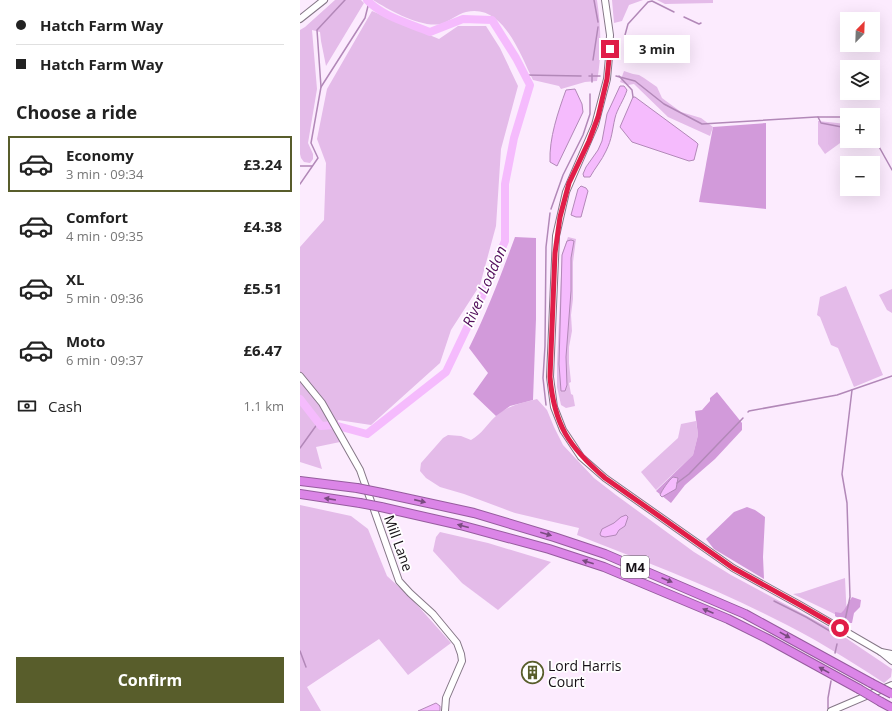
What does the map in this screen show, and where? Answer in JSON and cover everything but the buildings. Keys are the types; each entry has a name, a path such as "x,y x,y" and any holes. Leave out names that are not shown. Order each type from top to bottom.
{"highway":[{"name":"M4","path":"300,481 357,488 474,513 605,554 745,614 892,694"},
{"name":"M4","path":"300,494 360,503 460,524 549,549 604,567 728,619 768,639 892,708"}],"street":[{"path":"300,19 324,0"},
{"path":"605,0 610,41 607,79 595,125 566,192 556,236 550,377 552,400 559,421 578,453 605,478 733,568 881,652 892,661"},
{"name":"Mill Lane","path":"300,376 322,403 360,470 400,581 410,593 433,614 457,643 462,661 446,698 445,711"},
{"path":"881,652 892,654"},
{"path":"831,711 892,685"}],"shaded area":[{"path":"335,0 361,0 364,3 326,66 320,32 312,30 317,89 308,143 313,154 313,159 310,163 304,162 300,154 300,30"},
{"path":"373,0 597,0 600,61 597,81 585,82 561,89 559,86 533,80 516,45 508,33 500,23 490,15 479,11 459,14 444,23 433,25 415,21 388,9"},
{"path":"612,0 643,0 629,5 622,21 614,23"},
{"path":"657,0 713,0 713,3 665,4"},
{"path":"372,11 439,39 458,26 486,26 500,48 518,86 501,149 496,226 480,285 451,330 440,363 371,425 338,420 340,442 316,447 322,469 300,462 300,247 324,220 326,163 317,139 327,89"},
{"path":"624,71 644,78 657,87 662,98 681,112 701,118 713,127 710,136 668,117 634,84 628,85 620,82"},
{"path":"620,86 624,86 627,90 616,115 608,147 603,158 590,177 584,177 583,174 586,167 598,150 602,141 607,114"},
{"path":"575,89 582,104 583,112 557,166 550,162 551,144 555,125 566,90"},
{"path":"633,97 698,144 694,160 689,161 632,142 620,127"},
{"path":"818,121 840,123 840,143 825,154 818,144"},
{"path":"766,123 766,209 699,202 713,127"},
{"path":"581,186 586,188 588,191 581,217 576,217 571,215 578,189"},
{"path":"515,237 536,238 536,319 533,400 510,406 496,416 473,394 488,373 469,348 488,307"},
{"path":"568,237 576,239 573,262 573,299 571,315 572,331 569,347 571,382 569,383 575,406 566,408 561,405 557,387 557,364 562,254"},
{"path":"567,241 574,241 571,258 571,291 566,357 567,385 565,391 561,391 559,364 562,255"},
{"path":"846,286 883,375 854,387 838,348 831,345 820,317 817,315 820,297"},
{"path":"892,289 892,313 887,310 879,295"},
{"path":"717,392 742,423 742,430 715,459 685,485 671,503 656,491 693,455 698,435 695,411 702,410 710,401 710,398"},
{"path":"537,399 547,410 563,445 594,478 694,552 731,575 837,632 892,669 891,677 884,683 857,665 787,625 749,606 701,585 577,535 579,528 515,513 464,494 440,487 426,478 420,471 421,463 443,438 448,435 461,436 471,440 501,412 516,405"},
{"path":"696,421 698,435 693,455 656,490 641,472 678,438 681,424"},
{"path":"673,477 678,478 676,489 662,497 660,495 661,493"},
{"path":"300,505 351,516 368,529 387,576 410,597 451,643 408,675 379,639 307,687 321,711 300,711"},
{"path":"747,507 755,510 765,517 763,557 764,579 714,549 706,539 734,512"},
{"path":"626,515 628,517 625,526 619,530 616,535 605,537 601,536 600,534 602,529"},
{"path":"440,532 488,543 551,562 498,610 462,583 433,551 436,537"},
{"path":"845,578 847,620 793,594 800,593"},
{"path":"852,597 861,600 860,607 854,613 852,623 846,623 835,616 835,612 841,613"},
{"path":"436,703 440,706 440,711 418,711"}],"waterway":[{"path":"300,184 318,158 311,143 321,87 317,30 345,0"},
{"name":"River Loddon","path":"300,399 321,426 334,425 367,434 446,372 484,292 505,241 505,184 514,138 530,85 516,58 492,20 463,19 430,32 388,15 373,6 367,0"},
{"path":"594,0 598,22"},
{"path":"625,35 628,24 648,2 652,1 674,12"},
{"path":"321,87 365,18 369,2"},
{"path":"684,17 699,24 701,23"},
{"path":"593,60 598,27"},
{"path":"592,74 592,82"},
{"path":"525,75 581,76"},
{"path":"589,76 600,76"},
{"path":"616,76 635,81 664,104 702,124 816,117 840,117"},
{"path":"619,76 632,90 633,97"},
{"path":"551,209 563,175 583,135 590,114 590,94"},
{"path":"818,117 821,123 840,127"},
{"path":"880,148 892,170"},
{"path":"300,166 312,166"},
{"path":"546,405 543,378 545,346 546,247 550,213"},
{"path":"748,412 837,395 892,376"},
{"path":"844,625 850,597 847,503 842,474 852,390"},
{"path":"677,483 689,474 743,418"},
{"path":"300,448 318,423"},
{"path":"774,601 806,617 840,637"},
{"path":"835,653 837,644"},
{"path":"300,651 306,667"},
{"path":"828,708 831,681"}],"place":[{"name":"Lord Harris Court","path":"532,673"}],"route":[{"path":"610,49 607,79 598,117 589,141 569,183 560,214 556,236 550,377 551,394 556,415 569,440 581,457 605,478 733,568 840,628"}]}
